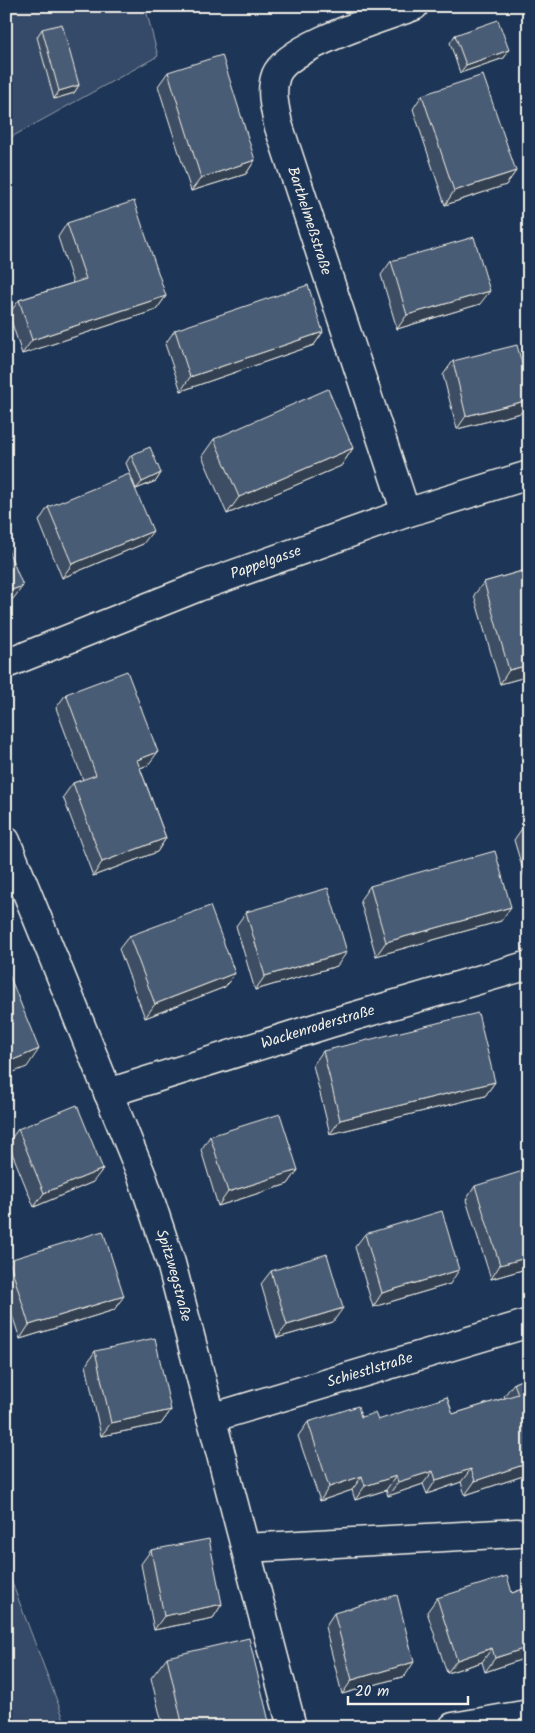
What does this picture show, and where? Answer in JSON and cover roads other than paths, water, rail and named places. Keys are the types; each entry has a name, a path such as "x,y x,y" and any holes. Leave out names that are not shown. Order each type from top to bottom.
{"street":[{"name":"Barthelmeßstraße","path":"406,513 278,124 272,98 276,75 288,60 304,48 414,6"},
{"name":"Pappelgasse","path":"6,664 198,586 406,513 529,475"},
{"name":"Spitzwegstraße","path":"6,841 142,1176 171,1264 292,1727"},
{"name":"Wackenroderstraße","path":"108,1093 331,1023 529,965"},
{"name":"Schiestlstraße","path":"211,1418 529,1323"},
{"path":"246,1548 517,1533"},
{"path":"454,1727 529,1714"}]}
